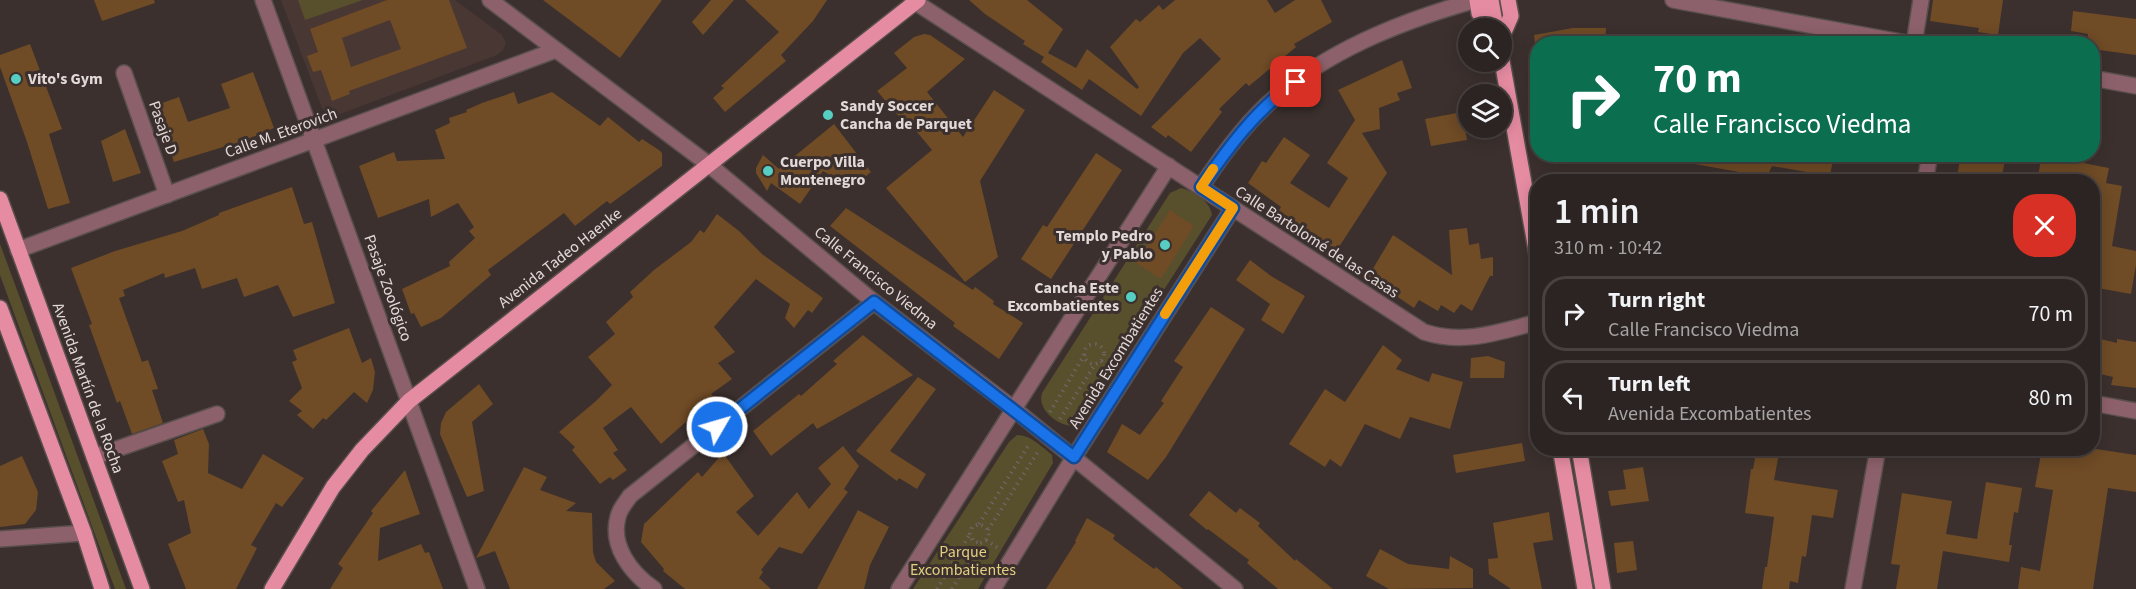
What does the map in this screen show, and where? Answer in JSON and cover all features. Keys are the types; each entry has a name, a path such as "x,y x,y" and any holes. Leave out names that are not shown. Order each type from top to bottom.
{"main road":[{"path":"1477,0 1482,18"},
{"path":"1491,0 1494,18"},
{"path":"1508,0 1510,18"},
{"name":"Avenida Tadeo Haenke","path":"272,589 333,487 362,450 410,401 915,1"},
{"path":"1504,72 1530,217"},
{"name":"Avenida Martín de la Rocha","path":"0,199 142,589"},
{"path":"0,308 84,533 102,589"},
{"path":"1561,456 1585,589"},
{"path":"1580,456 1603,589"}],"street":[{"name":"Pasaje Zoológico","path":"263,0 477,589"},
{"name":"Calle Francisco Viedma","path":"490,0 708,164 874,302 1014,409 1235,589"},
{"path":"1201,187 1225,151 1254,119 1285,89 1299,79 1331,59 1395,27 1477,0"},
{"path":"1674,0 1870,36"},
{"path":"1914,36 1921,0"},
{"name":"Calle Bartolomé de las Casas","path":"915,1 1424,332 1455,339 1474,338 1530,324"},
{"name":"Calle M. Eterovich","path":"18,250 556,50"},
{"name":"Pasaje D","path":"124,73 168,195"},
{"path":"2100,79 2136,86"},
{"path":"898,589 1169,166"},
{"name":"Avenida Excombatientes","path":"993,589 1074,457 1233,208"},
{"path":"654,589 642,581 624,559 616,538 618,516 630,496 874,302"},
{"path":"2100,405 2136,411"},
{"path":"94,457 217,414"},
{"path":"1853,589 1877,456"},
{"path":"0,539 84,533"}],"path":[{"path":"1050,412 1084,354 1085,347 1095,344 1101,346 1104,351 1101,361"},
{"path":"1084,354 1090,363 1101,361"},
{"path":"1101,361 1111,367"},
{"path":"1060,419 1096,363"},
{"path":"1025,439 1048,457"},
{"path":"972,527 979,524 1030,444"},
{"path":"986,540 988,530 1039,450"},
{"path":"966,523 972,527"},
{"path":"979,524 988,530"},
{"path":"937,589 972,527"},
{"path":"970,534 973,541 980,543"},
{"path":"952,589 980,543 986,540"},
{"path":"986,540 999,548 992,558"}],"shaded area":[{"path":"281,0 455,0 502,35 506,43 497,55 335,116 326,113 322,108"}],"green space":[{"path":"298,0 363,0 305,20"},
{"path":"1181,188 1201,197 1208,205 1212,215 1079,422 1072,426 1060,423 1049,415 1042,405 1042,393 1170,193"},
{"path":"0,244 126,589 115,589 0,275"},
{"name":"Parque Excombatientes","path":"1017,435 1032,439 1040,445 1052,455 1053,463 978,589 913,589 1009,442"}],"building":[{"path":"94,0 154,0 155,3 102,21"},
{"path":"387,0 449,0 467,48 349,91 350,94 332,101 321,70 313,72 307,56 318,52 310,29","holes":["390,20 401,49 351,67 342,38"]},
{"path":"543,0 662,0 620,58"},
{"path":"711,0 734,0 703,35 692,22"},
{"path":"745,0 827,0 813,21 781,55 786,61 725,112 713,98 724,88 721,86 779,32"},
{"path":"969,0 1027,0 1063,29 1048,53 1076,68 1087,49 1137,89 1139,87 1110,47 1136,19 1140,22 1159,5 1163,10 1175,0 1267,0 1275,13 1295,0 1321,0 1332,22 1294,44 1296,47 1249,86 1246,83 1219,109 1222,112 1191,152 1168,135 1166,138 1151,127 1221,59 1200,38 1183,53 1141,116 1089,79 1082,90 1041,62 1044,57 1023,44 1025,41 985,14"},
{"path":"1933,0 2003,0 1998,35 1978,32 1979,28 1930,21"},
{"path":"2073,11 2136,19 2136,55 2100,50 2100,36 2088,36 2088,34 2071,31"},
{"path":"1573,28 1606,28 1606,36 1534,35"},
{"path":"930,35 965,59 927,92 963,137 994,90 1025,110 980,181 998,257 965,282 886,188 932,150 912,126 909,128 877,91 907,68 894,53 914,37"},
{"path":"30,44 62,129 49,134 70,203 48,209 0,67 0,55"},
{"path":"1402,60 1412,88 1397,93 1400,100 1379,108 1380,129 1362,133 1387,173 1337,250 1278,212 1281,207 1248,183 1262,161 1266,163 1284,137 1310,155 1290,183 1329,208 1348,178 1327,163 1355,120 1338,90"},
{"path":"253,72 274,128 243,141 174,162 154,106 179,97 188,122 230,108 221,84"},
{"path":"514,92 518,104 552,92 600,126 608,117 639,142 642,139 659,150 662,153 662,166 610,204 607,201 575,226 564,213 488,270 491,275 441,318 421,327 414,313 411,314 402,289 450,266 449,262 475,238 469,231 474,227 458,203 431,217 429,199 378,218 359,166 394,152 397,161 445,159 435,130 450,123 449,118"},
{"path":"1458,113 1458,138 1467,138 1467,140 1431,146 1425,119"},
{"path":"834,124 871,172 852,188 823,171 800,204 771,183 767,191 756,173 756,168 763,155 779,169"},
{"path":"125,129 141,173 113,182 101,141"},
{"path":"1096,153 1122,170 1051,279 1021,259 1043,225 1047,227"},
{"path":"1833,162 1830,174 1772,166 1768,174 1750,174 1689,163"},
{"path":"1960,162 2004,162 2002,174 1957,174"},
{"path":"2041,162 2083,162 2109,168 2106,183 2122,186 2112,246 2136,251 2131,294 2100,288 2100,174 2038,174"},
{"path":"292,187 304,224 312,222 335,303 293,317 278,285 244,297 237,278 202,289 195,268 165,278 164,273 123,290 125,296 119,298 142,362 148,360 158,389 152,390 163,423 132,434 120,401 117,403 89,325 92,324 71,268 115,251 182,231 219,213"},
{"path":"846,208 973,290 975,287 994,301 993,304 1023,323 999,359 953,326 955,323 830,226"},
{"name":"Templo Pedro y Pablo","path":"1170,210 1194,226 1161,279 1136,263"},
{"path":"717,214 739,231 762,254 823,298 812,313 808,310 794,328 785,318 790,304 756,279 714,327 735,352 718,363 732,379 711,394 714,397 661,444 631,407 603,428 618,450 613,453 627,470 613,480 610,477 600,484 572,450 575,447 559,432 612,385 588,357 615,334 606,322 633,297 630,292 654,270 691,242 700,230 704,233"},
{"path":"1467,228 1469,245 1479,243 1481,259 1493,257 1493,276 1490,276 1472,311 1461,304 1454,313 1441,305 1438,311 1419,300 1414,308 1368,277 1393,235 1452,275 1449,230"},
{"path":"1250,260 1271,276 1305,296 1283,334 1261,320 1270,304 1236,280"},
{"path":"1211,307 1245,329 1166,457 1148,480 1107,452 1122,424 1140,435 1164,403 1161,401 1183,367 1174,361"},
{"path":"349,328 362,363 371,358 375,372 373,390 367,403 354,392 326,420 323,418 313,429 297,415 302,411 289,401 302,388 292,362 297,360 293,350"},
{"path":"863,335 913,375 817,429 813,423 771,456 753,431 799,394 801,396 837,364 833,361"},
{"path":"2100,339 2117,343 2117,339 2136,342 2136,388 2111,385 2113,377 2100,374"},
{"path":"1383,345 1402,360 1396,369 1429,382 1432,373 1463,382 1450,429 1410,417 1400,439 1365,424 1341,467 1330,459 1325,467 1289,444 1325,389 1345,402"},
{"path":"1488,356 1505,362 1504,378 1470,378 1471,358"},
{"path":"918,377 936,389 890,451 926,474 917,489 899,478 897,481 856,451"},
{"path":"479,384 493,404 472,422 484,491 467,497 440,434 441,423 446,412"},
{"path":"203,429 209,444 208,473 242,489 263,454 304,478 282,507 276,503 251,545 257,548 236,589 186,589 168,544 191,533 184,500 178,502 162,461 178,454 174,440"},
{"path":"1522,443 1525,461 1456,473 1453,455"},
{"path":"843,446 859,466 844,489 848,492 802,554 779,547 761,570 763,572 759,578 771,589 685,589 663,571 664,569 641,542 644,524 698,472 702,477 723,453 754,496 736,512 758,536 797,492 809,509 831,484 818,468"},
{"path":"2100,450 2136,455 2136,492 2108,488 2093,589 2018,589 2021,567 2040,571 2053,490 2035,487 2041,456 2100,456"},
{"path":"22,456 38,492 36,510 25,524 0,527 0,466"},
{"path":"1755,456 1778,456 1774,480 1838,490 1833,518 1812,515 1806,557 1802,556 1798,583 1790,581 1789,589 1762,589 1774,517 1745,513 1751,469 1753,469"},
{"path":"524,467 547,477 540,490 576,503 566,511 592,513 593,552 596,562 615,581 604,589 510,589 495,551 476,558"},
{"path":"1643,467 1649,501 1611,506 1608,491 1626,489 1623,470"},
{"path":"405,470 420,514 380,528 378,561 421,544 425,553 429,552 443,589 330,589 343,568 338,564 373,513 371,511"},
{"path":"1986,482 2022,488 2018,513 2014,512 2009,562 1943,551 1937,589 1896,589 1900,565 1891,564 1902,493 1952,501 1946,534 1977,539"},
{"path":"1209,491 1236,513 1240,508 1260,523 1258,526 1295,561 1296,559 1333,589 1278,589 1247,563 1249,560 1189,515"},
{"path":"858,510 889,527 870,565 864,589 817,589"},
{"path":"1549,512 1553,540 1533,543 1542,589 1511,589 1489,574 1488,559 1498,558 1493,523"},
{"path":"1087,518 1115,535 1113,539 1154,569 1156,567 1183,589 1046,589 1076,542"},
{"path":"1633,541 1637,570 1617,573 1614,543"},
{"path":"1380,549 1408,564 1449,569 1450,556 1473,569 1473,588 1389,589 1366,576"}],"slow traffic":[{"path":"1165,314 1233,208 1201,187 1213,169"}],"place":[{"name":"Vito's Gym","path":"16,79"},
{"name":"Sandy Soccer Cancha de Parquet","path":"828,115"},
{"name":"Cuerpo Villa Montenegro","path":"768,171"},
{"name":"Templo Pedro y Pablo","path":"1165,245"},
{"name":"Cancha Este Excombatientes","path":"1131,297"}],"route":[{"path":"717,427 874,302 1074,457 1233,208 1201,187 1225,151 1254,119 1285,89 1296,82"}]}
